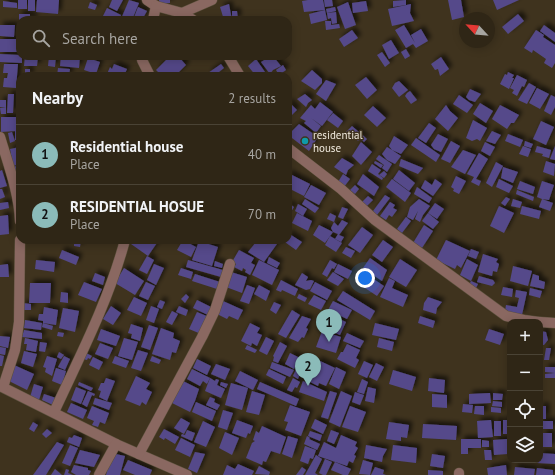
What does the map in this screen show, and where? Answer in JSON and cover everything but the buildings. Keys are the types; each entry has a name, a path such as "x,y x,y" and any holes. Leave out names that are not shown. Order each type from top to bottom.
{"street":[{"path":"147,0 156,6 182,13 187,16"},
{"path":"182,13 212,0"},
{"path":"154,16 156,6"},
{"path":"142,60 148,72"},
{"path":"230,60 238,72"},
{"path":"0,137 3,155 11,170 16,192"},
{"path":"292,151 341,189 375,220 506,316 520,319"},
{"path":"20,244 19,322 15,350 2,386 172,471 188,475"},
{"path":"54,412 99,313 124,244"},
{"path":"139,454 216,310 230,264"},
{"path":"543,322 555,324"},
{"path":"99,475 116,444"}],"place":[{"name":"residential house","path":"305,141"},
{"name":"Residential house","path":"329,342"},
{"name":"RESIDENTIAL HOSUE","path":"308,386"}]}
